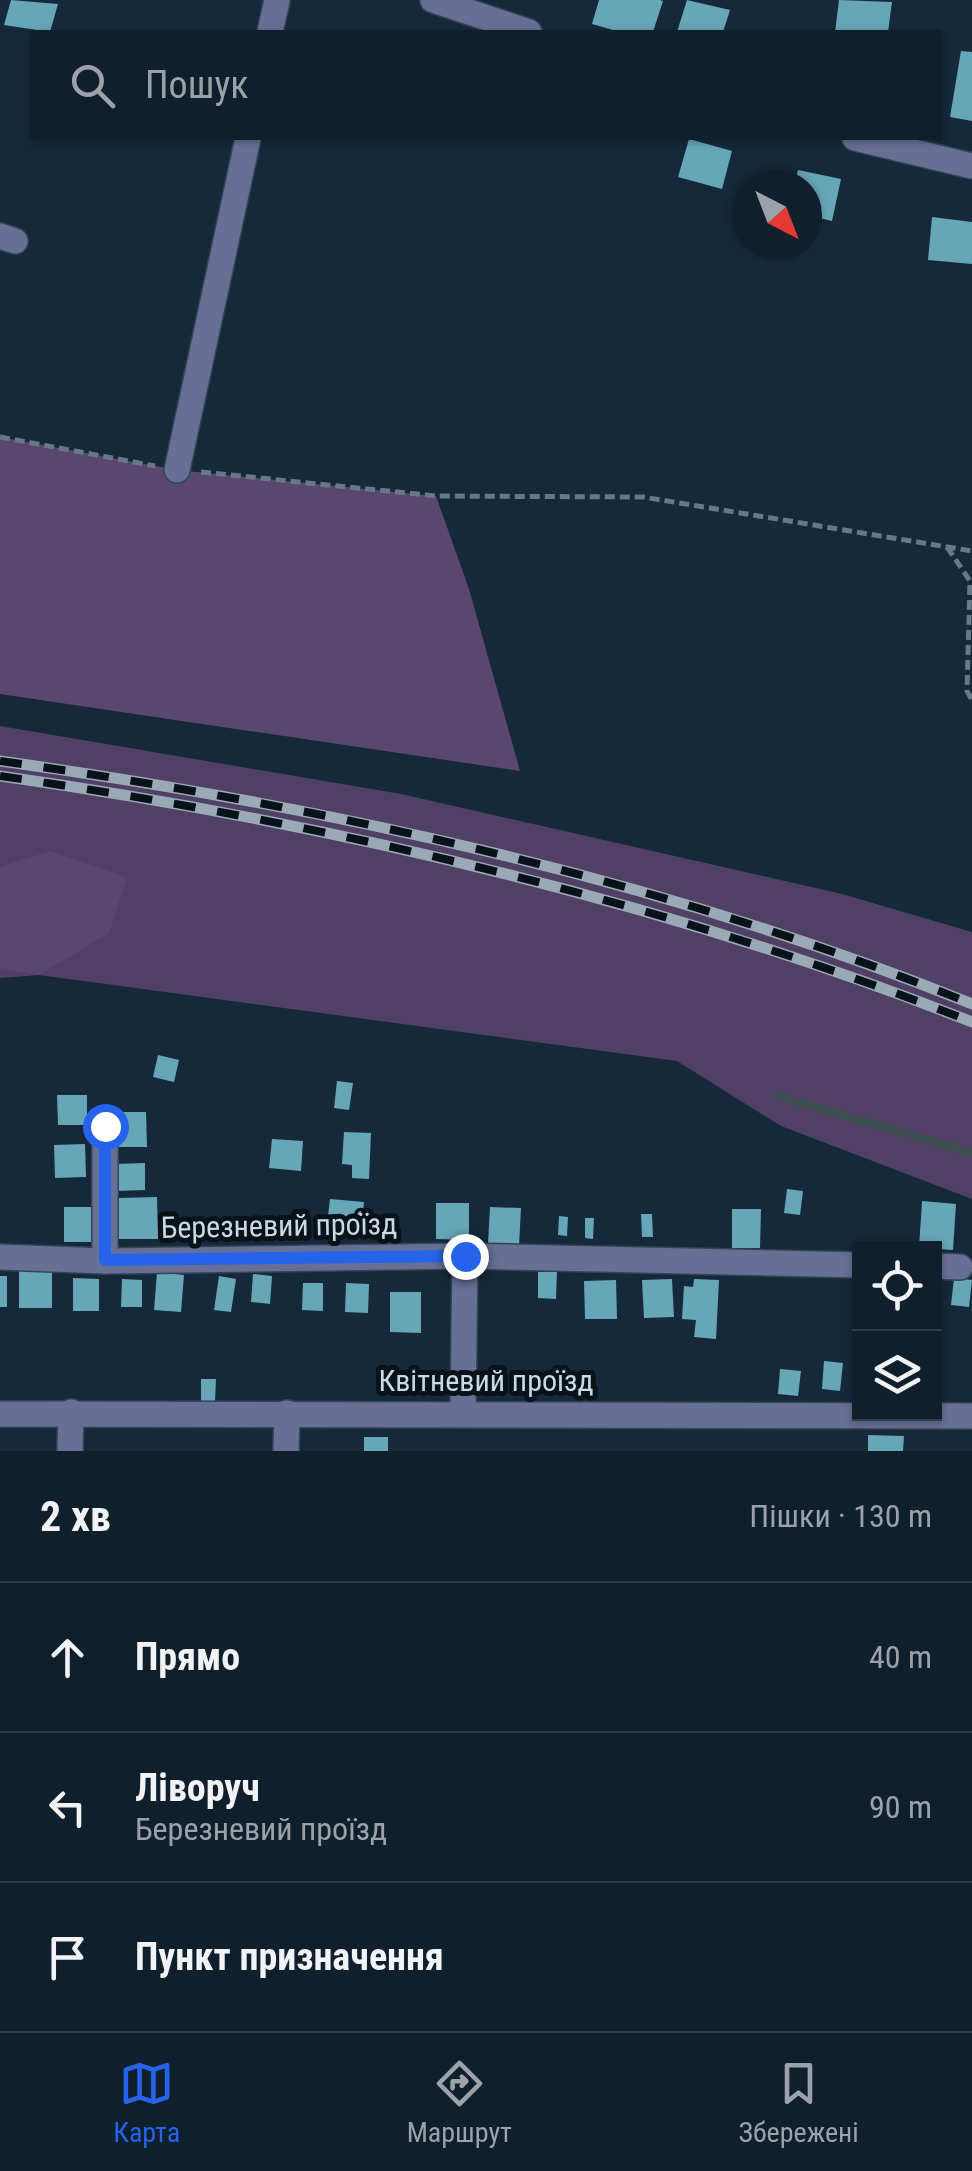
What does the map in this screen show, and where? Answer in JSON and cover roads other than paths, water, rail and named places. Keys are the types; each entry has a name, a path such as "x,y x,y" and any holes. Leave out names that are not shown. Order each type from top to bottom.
{"street":[{"path":"270,30 277,0"},
{"path":"433,0 522,30"},
{"path":"177,470 248,140"},
{"path":"863,140 972,166"},
{"path":"105,1126 105,1260"},
{"path":"464,1413 465,1256"},
{"name":"Березневий проїзд","path":"0,1257 105,1260 465,1256 852,1264"},
{"path":"70,1451 71,1412"},
{"path":"286,1451 287,1413"},
{"name":"Квітневий проїзд","path":"0,1414 972,1416"}],"waterway":[{"path":"777,1096 972,1153"}],"railway":[{"path":"0,761 248,801 494,853 736,920 972,1004"},
{"path":"0,776 248,817 494,871 736,939 972,1022"}]}
